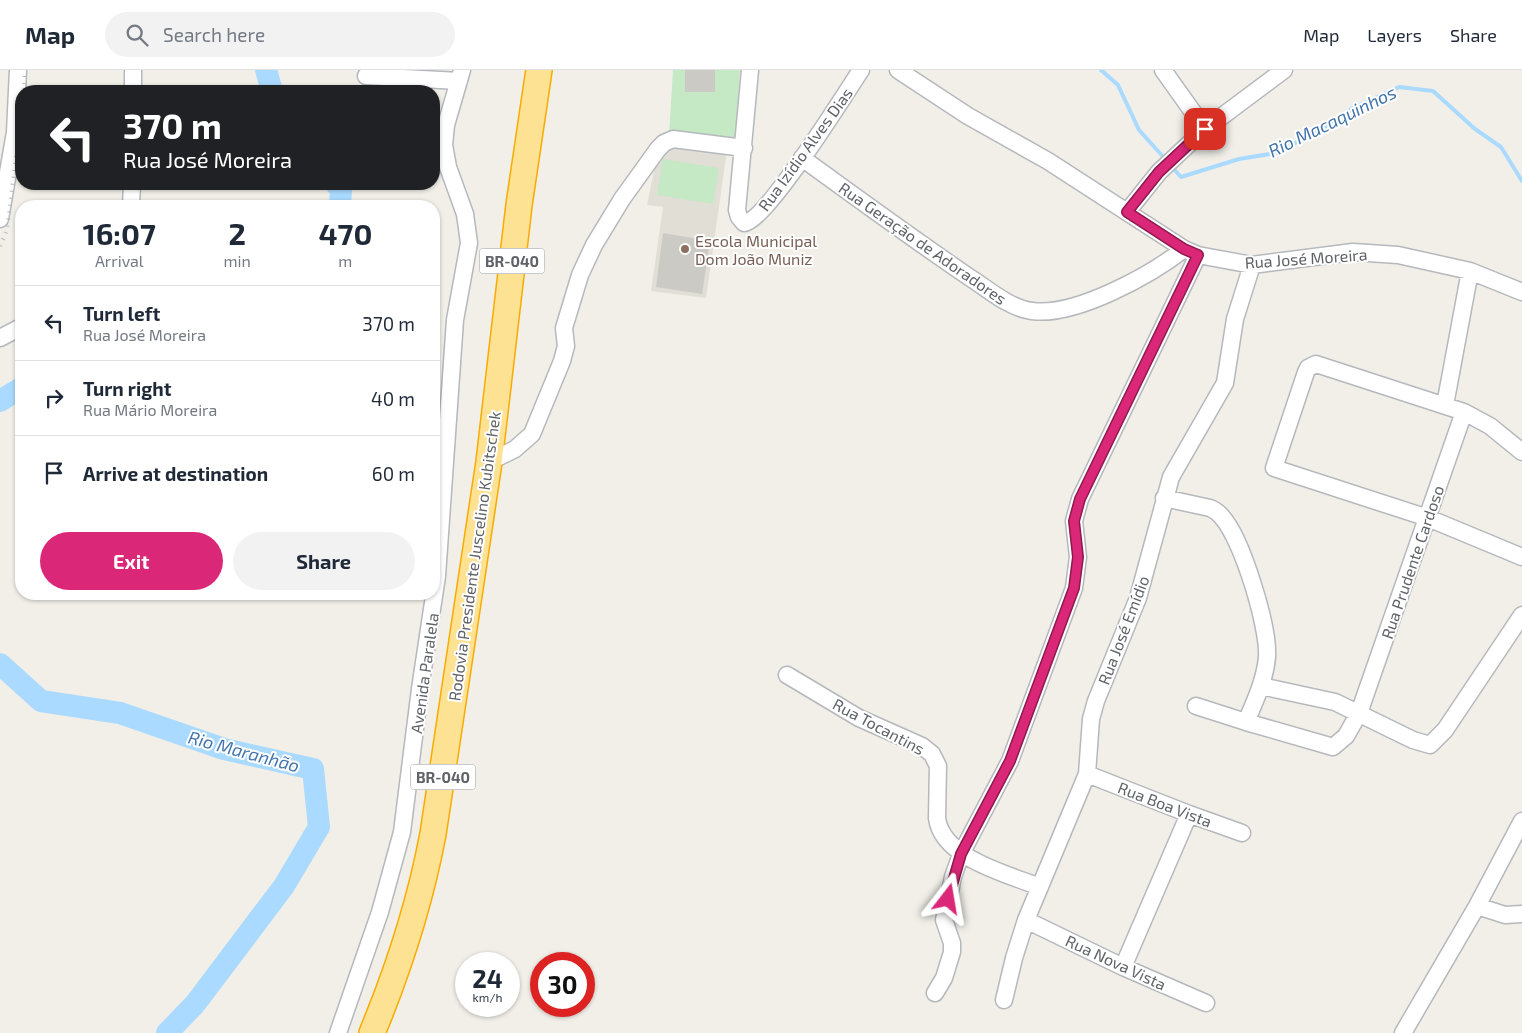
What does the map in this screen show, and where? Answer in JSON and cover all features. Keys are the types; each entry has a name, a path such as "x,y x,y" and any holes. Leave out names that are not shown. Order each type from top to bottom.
{"highway":[{"name":"Rodovia Presidente Juscelino Kubitschek","path":"372,1033 396,976 428,864 445,765 489,462 519,205 537,74"}],"street":[{"path":"17,85 18,70"},
{"path":"132,70 132,85"},
{"name":"Rua Izídio Alves Dias","path":"744,148 738,210 739,217 744,223 749,222 761,212 802,158 861,70"},
{"name":"Rua José Moreira","path":"898,70 968,116 1048,161 1191,252 1252,265 1353,252 1370,252 1430,261 1470,270 1522,292"},
{"path":"1163,70 1205,129"},
{"path":"1127,212 1159,172 1175,156 1205,129 1284,70"},
{"path":"489,462 515,449 532,434 562,361 566,346 564,328 580,274 594,245 622,199 658,149 664,143 673,139 744,148 750,71"},
{"path":"366,76 460,75"},
{"name":"Avenida Paralela","path":"440,476 455,320 469,243 465,214 448,167 444,145 446,125 460,75"},
{"path":"0,219 15,132"},
{"name":"Rua Geração de Adoradores","path":"802,158 970,278 1010,304 1032,311 1061,310 1102,296 1191,252"},
{"path":"935,993 944,978 952,952 952,942 944,920 953,876 961,854 1010,761 1074,588 1078,557 1074,521 1080,499 1191,252"},
{"name":"Rua José Emídio","path":"1004,1000 1026,920 1087,774 1091,719 1138,598 1164,498 1174,468 1225,383 1235,319 1252,265"},
{"path":"1445,405 1470,270"},
{"path":"0,338 15,330"},
{"path":"1522,452 1490,426 1464,412 1324,365 1311,366 1306,372 1274,468 1428,518 1522,557"},
{"name":"Rua Prudente Cardoso","path":"1246,722 1333,747 1346,736 1359,713 1464,412"},
{"path":"1164,498 1210,508 1222,516 1242,555 1263,621 1267,650 1261,686 1246,722 1196,706"},
{"name":"Avenida Paralela","path":"338,1033 380,912 402,832 433,600"},
{"path":"1261,686 1317,696 1336,702 1427,746 1433,744 1445,730 1522,615"},
{"name":"Rua Tocantins","path":"787,675 859,718 922,746 932,754 938,766 936,807 938,826 946,840 961,854 1040,887"},
{"name":"Rua Boa Vista","path":"1087,774 1242,833"},
{"path":"1123,967 1188,814"},
{"path":"1403,1033 1477,906 1522,821"},
{"path":"1477,906 1505,915 1522,914"},
{"name":"Rua Nova Vista","path":"1026,920 1123,967 1206,1003"}],"shaded area":[{"name":"Escola Municipal Dom João Muniz","path":"672,142 727,150 706,298 651,291 663,207 647,205 657,156"}],"green space":[{"path":"673,70 740,70 735,146 669,136"},
{"path":"663,159 719,168 713,204 657,195"}],"building":[{"path":"685,70 715,70 715,92 685,92"},
{"path":"663,233 710,241 702,294 656,287"}],"waterway":[{"name":"Rio Maranhão","path":"266,70 270,85"},
{"name":"Rio Macaquinhos","path":"1101,70 1118,85 1139,130 1167,161"},
{"name":"Rio Macaquinhos","path":"1171,166 1181,177 1239,159 1276,153 1324,128 1353,108 1399,87 1433,91 1475,129 1501,147 1522,181"},
{"name":"Rio Maranhão","path":"340,200 341,190"},
{"name":"Rio Maranhão","path":"0,401 15,392"},
{"name":"Rio Maranhão","path":"0,664 41,701 120,713 224,749 313,769 319,827 284,886 195,1004 167,1033"}],"railway":[{"path":"24,85 25,70"},
{"path":"0,246 7,230 15,165"}],"place":[{"name":"Escola Municipal Dom João Muniz","path":"685,249"}],"route":[{"path":"948,899 953,876 961,854 1010,761 1054,637 1074,588 1078,557 1074,521 1080,499 1198,255 1184,249 1127,212 1159,172 1205,129"}]}
